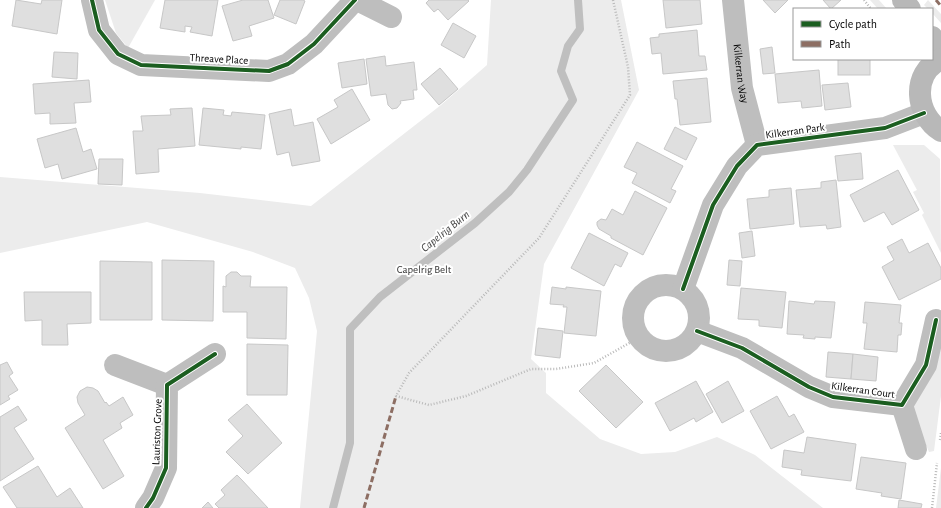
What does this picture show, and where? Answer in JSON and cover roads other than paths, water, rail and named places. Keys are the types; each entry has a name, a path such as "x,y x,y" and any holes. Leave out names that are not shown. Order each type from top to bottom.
{"street":[{"name":"Threave Place","path":"92,0 99,30 118,54 141,64 269,71 288,64 314,44 356,0 391,17"},
{"name":"Kilkerran Way","path":"733,0 742,88 757,145"},
{"path":"903,0 909,8"},
{"path":"933,38 941,48"},
{"path":"941,59 929,68 923,77 920,89 920,101 924,113 929,121 941,131"},
{"name":"Kilkerran Park","path":"683,289 712,205 737,166 757,145 885,128 924,113"},
{"path":"662,285 673,285 683,289 696,303 699,312 697,331 684,346 675,350 655,349 640,337 635,327 633,316 636,305 642,295 651,288 662,285"},
{"name":"Kilkerran Court","path":"916,450 902,405 926,365 936,320"},
{"name":"Kilkerran Court","path":"697,331 742,348 810,387 834,397 902,405"},
{"name":"Lauriston Grove","path":"167,385 215,354"},
{"name":"Lauriston Grove","path":"115,365 167,385"},
{"name":"Lauriston Grove","path":"146,508 153,498 166,468 167,385"}],"waterway":[{"name":"Capelrig Burn","path":"333,508 350,443 350,329 380,297 475,223 509,192 527,170 573,100 561,71 568,46 580,29 578,0"}],"park label":[{"name":"Capelrig Belt","path":"424,269"}]}
